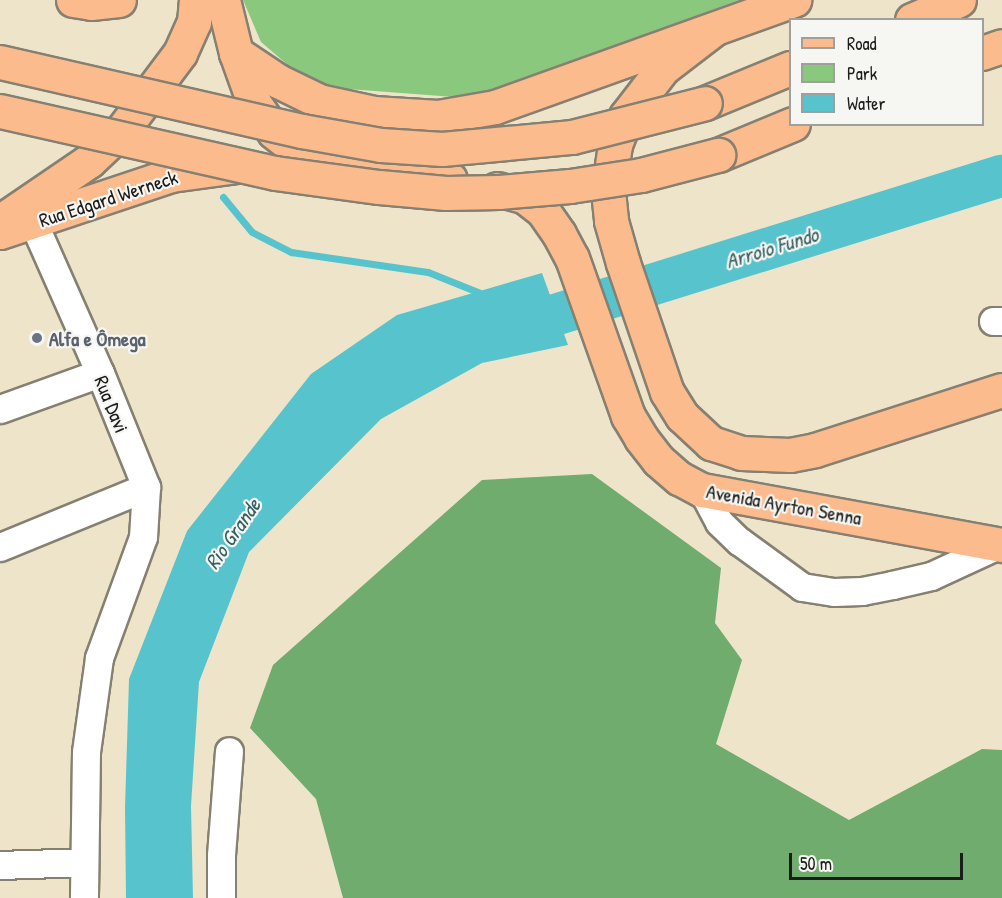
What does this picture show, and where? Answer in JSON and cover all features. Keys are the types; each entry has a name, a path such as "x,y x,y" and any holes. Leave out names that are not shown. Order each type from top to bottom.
{"main road":[{"path":"72,0 109,3 119,0"},
{"path":"0,222 89,161 123,129 180,53 194,22 196,0"},
{"name":"Rua Edgard Werneck","path":"223,0 236,53 254,103 274,132 292,147 324,161"},
{"path":"236,53 278,81 319,101 374,113 438,117 495,107 794,0"},
{"path":"917,18 959,0"},
{"path":"714,29 663,68 626,116 615,146 608,191 611,221 667,392 682,416 711,443 741,453 790,455 815,450 1002,390"},
{"path":"984,52 1002,46"},
{"path":"0,62 302,131 381,145 442,149 572,136 645,120 705,103 789,68"},
{"path":"0,111 275,172 379,188 446,193 499,192 570,186 641,175 718,155 789,126"},
{"name":"Rua Edgard Werneck","path":"0,231 171,175 225,166 324,161 465,181 524,196"},
{"name":"Avenida Ayrton Senna","path":"524,196 543,211 572,258 628,416 658,460 679,478 702,490 954,534 1000,545"}],"street":[{"name":"Rua Davi","path":"33,222 100,373 146,487"},
{"path":"0,410 100,373"},
{"path":"0,547 146,487 143,537 99,658 86,752 84,898"},
{"path":"702,490 718,522 738,541 802,587 834,592 862,591 892,585 931,576 1000,545"},
{"path":"221,898 221,855 230,751"},
{"path":"0,865 84,862"}],"green space":[{"path":"243,0 739,0 498,89 454,97 335,88 302,77 261,42"},
{"path":"592,474 721,568 715,623 742,660 716,744 849,820 982,749 1002,750 1002,898 343,898 316,799 250,728 273,665 482,480"}],"water":[{"name":"Rio Grande","path":"542,273 568,345 482,363 381,419 249,552 199,682 191,806 193,898 126,898 125,808 129,679 187,531 311,374 397,315"}],"waterway":[{"name":"Arroio Fundo","path":"506,336 542,319 1002,176"},
{"path":"223,197 252,232 291,252 428,272 485,295"}],"place":[{"name":"Alfa e Ômega","path":"37,338"}]}
